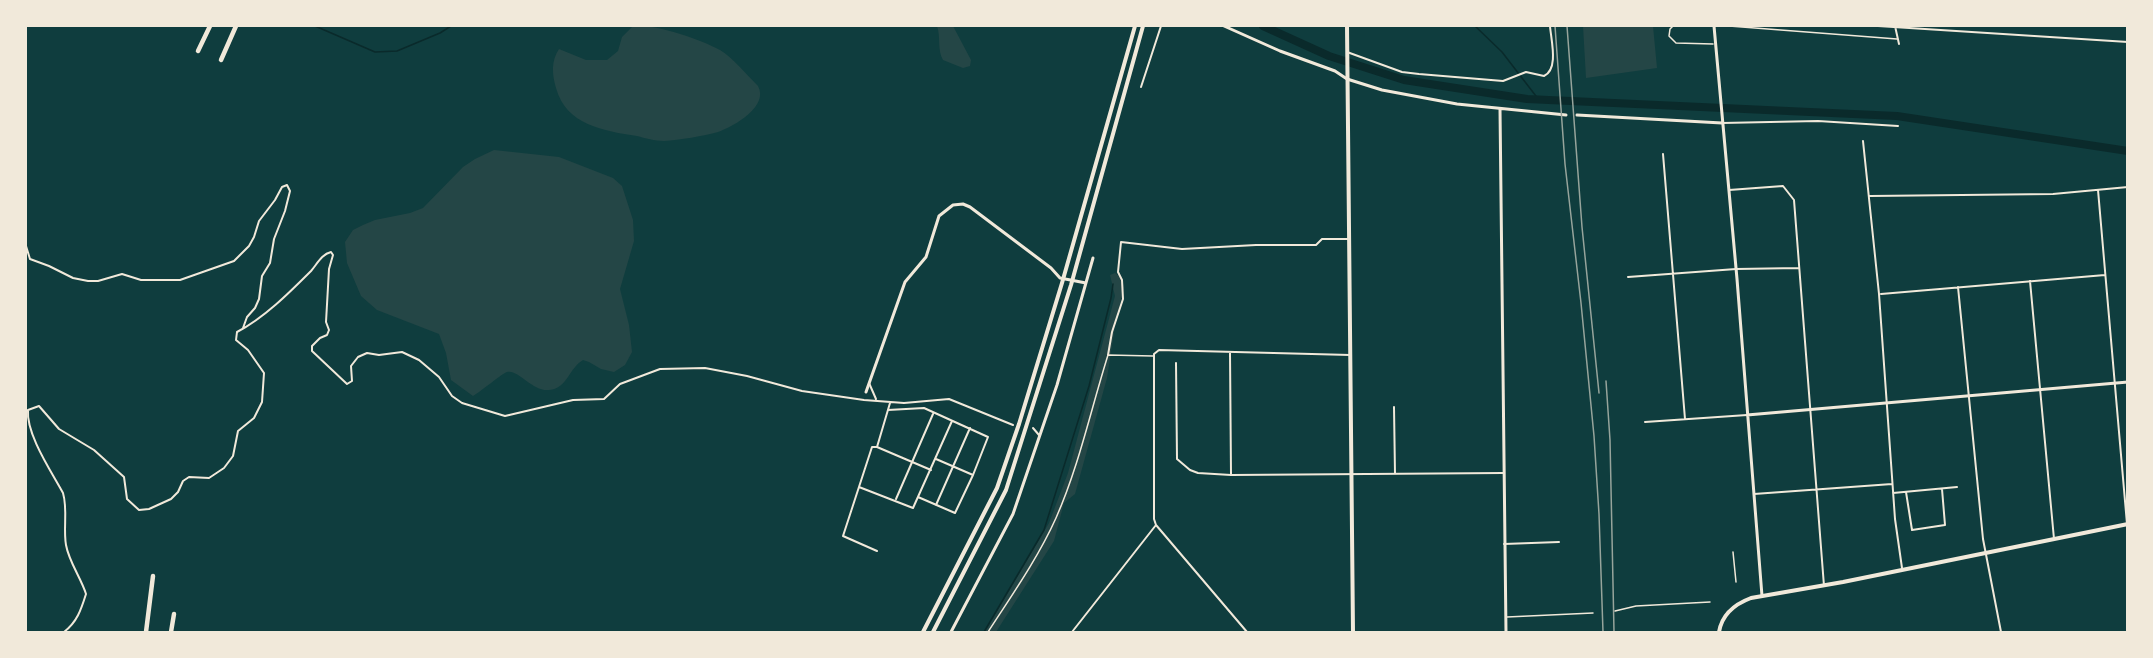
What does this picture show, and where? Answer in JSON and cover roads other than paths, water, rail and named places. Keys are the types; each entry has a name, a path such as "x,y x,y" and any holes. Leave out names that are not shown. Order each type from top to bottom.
{"highway":[{"path":"198,51 210,26"},
{"path":"221,60 236,26"},
{"path":"146,633 153,576"},
{"path":"171,633 174,614"}],"main road":[{"path":"923,633 997,488 1062,283 1135,26"},
{"path":"933,633 1006,490 1071,285 1143,26"},
{"path":"1347,26 1353,633"},
{"path":"1719,633 1731,606 1762,596 1824,586 2127,524"}],"street":[{"path":"1142,87 1161,26"},
{"path":"1224,26 1347,77 1410,96 1500,109 1556,112 1566,115"},
{"path":"1347,54 1410,73 1503,81 1526,72 1540,76 1550,73 1552,66 1550,26"},
{"path":"1673,26 1669,36 1676,43 1715,45"},
{"path":"1714,26 1762,596"},
{"path":"1729,26 1897,39"},
{"path":"1878,26 2127,42"},
{"path":"1895,26 1899,44"},
{"path":"1500,109 1506,633"},
{"path":"1577,115 1722,123 1839,121 1898,126"},
{"path":"1863,141 1880,294 1892,484 1903,570"},
{"path":"1663,154 1685,419"},
{"path":"26,246 30,259 73,278 98,281 122,274 141,280 180,280 234,261 249,246 259,221 276,200 284,185 287,185 290,191 274,240 270,263 262,276 259,299 247,317 242,330"},
{"path":"1728,190 1783,186 1794,200 1824,586"},
{"path":"1869,196 2053,194 2127,187"},
{"path":"2098,190 2127,524"},
{"path":"866,392 904,282 926,256 939,216 950,206 959,204 970,207 1051,268 1060,278 1086,283"},
{"path":"988,633 1043,545 1058,515 1070,482 1123,299 1122,280 1118,272 1121,242 1182,249 1316,245 1322,238 1348,239"},
{"path":"64,633 79,616 86,594 67,549 66,503 63,493 31,432 28,410 39,406 59,429 104,458 124,477 127,499 139,510 171,499 178,492 183,481 189,477 209,478 224,468 233,456 238,431 254,418 262,402 264,373 248,350 236,340 237,332 276,303 312,270 326,253 331,252 333,255 329,269 326,322 330,330 312,346 312,351 347,384 352,381 351,366 358,357 367,353 379,355 402,352 419,360 439,377 452,396 462,403 505,416 573,400 604,399 620,384 660,369 705,368 747,376 802,391 877,401 904,403 949,399 1013,425"},
{"path":"951,633 1013,514 1057,385 1093,258"},
{"path":"1628,277 1736,269 1799,268"},
{"path":"1880,294 2105,275"},
{"path":"2030,281 2054,539"},
{"path":"1958,287 1985,553 2001,633"},
{"path":"1247,633 1156,525 1154,519 1154,356 1159,350 1350,355"},
{"path":"1230,352 1231,475"},
{"path":"1108,355 1154,356"},
{"path":"1176,363 1177,459 1190,470 1198,473 1231,475 1503,473"},
{"path":"869,382 877,401"},
{"path":"1645,422 2127,382"},
{"path":"877,447 891,402"},
{"path":"1394,407 1395,474"},
{"path":"888,410 924,408 988,437 973,475 954,513 918,497"},
{"path":"896,500 933,414"},
{"path":"859,487 913,508 952,420"},
{"path":"936,505 970,428"},
{"path":"1033,428 1039,435"},
{"path":"877,551 843,536 872,447 877,447 931,470"},
{"path":"936,459 973,475"},
{"path":"1754,494 1892,484"},
{"path":"1893,493 1957,488"},
{"path":"1906,492 1912,531 1945,525 1942,489"},
{"path":"1072,633 1156,525"},
{"path":"1504,544 1559,542"},
{"path":"1733,552 1736,582"},
{"path":"1616,611 1636,606 1710,602"},
{"path":"1505,617 1593,613"}],"waterway":[{"path":"315,26 375,52 397,51 451,26"},
{"path":"1263,26 1329,56 1404,80 1527,99 1897,116 2128,151"},
{"path":"1475,26 1502,52 1539,100"},
{"path":"984,632 1044,530 1089,386 1113,284"}],"railway":[{"path":"1555,26 1565,164 1594,436 1603,632"},
{"path":"1567,26 1582,227 1599,393"},
{"path":"1606,381 1610,440 1614,632"}]}
